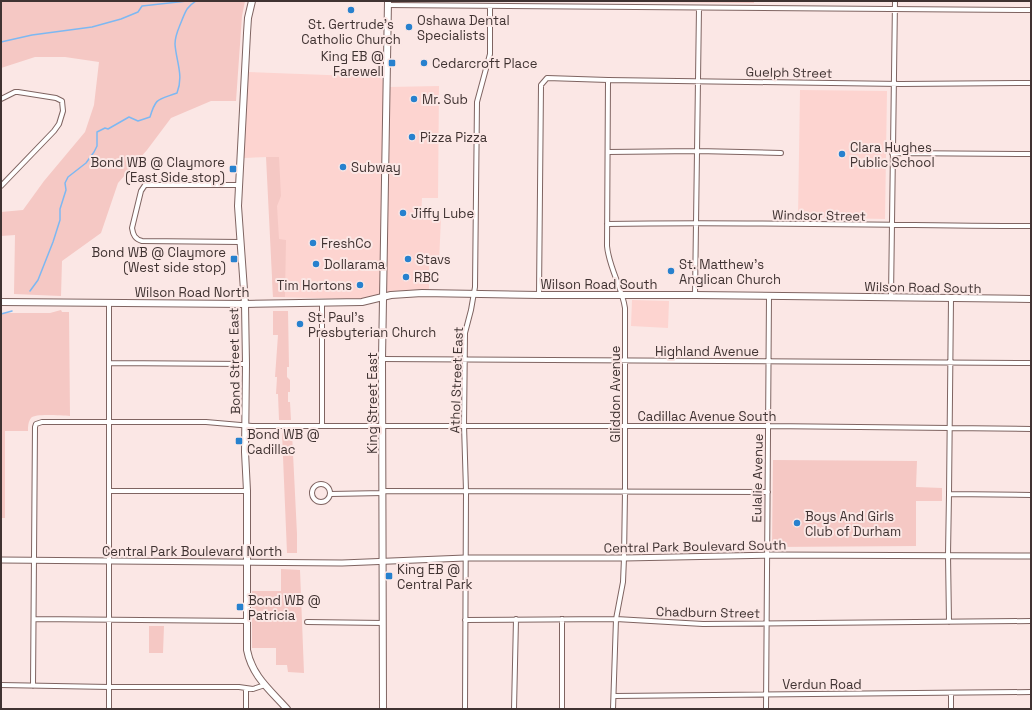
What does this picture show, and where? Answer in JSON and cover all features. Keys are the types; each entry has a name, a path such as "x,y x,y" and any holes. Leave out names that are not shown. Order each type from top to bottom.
{"main road":[{"name":"Bond Street East","path":"252,1 248,18 238,206 245,304 247,622 249,658 254,670 265,685 287,709"},
{"name":"King Street East","path":"383,709 384,561 382,359 388,3"},
{"name":"Wilson Road South","path":"383,297 416,293 1031,299"},
{"name":"Wilson Road North","path":"1,302 245,304 322,303 362,302 383,297"}],"street":[{"path":"891,297 895,1"},
{"path":"388,3 490,6 1031,10"},
{"name":"Athol Street East","path":"466,709 466,491 464,425 466,327 474,294 477,102 490,54 490,6"},
{"path":"695,295 699,8"},
{"name":"Guelph Street","path":"539,295 541,85 547,78 894,84 1031,83"},
{"name":"Gliddon Avenue","path":"608,80 608,255 625,308 626,426 623,582 616,619 613,709"},
{"path":"1,99 14,92 56,98 62,101 63,105 63,111 59,124 54,131 1,186"},
{"path":"608,152 697,151 781,153"},
{"path":"892,153 1031,154"},
{"path":"239,185 145,185 141,191 132,228 132,234 135,238 142,241 240,242"},
{"name":"Windsor Street","path":"608,224 696,222 892,226 1031,226"},
{"name":"Eulalie Avenue","path":"766,709 769,296"},
{"path":"949,622 948,555 951,299"},
{"path":"109,302 109,709"},
{"path":"322,303 322,426"},
{"name":"Highland Avenue","path":"382,359 1031,363"},
{"path":"109,364 246,364"},
{"name":"Cadillac Avenue South","path":"33,686 35,427 36,424 39,423 206,422 245,425 322,426 768,426 1031,429"},
{"path":"320,484 326,486 331,494 326,501 319,502 314,499 312,493 314,488 320,484"},
{"path":"109,491 247,491"},
{"path":"331,494 466,491 768,492"},
{"path":"949,494 1031,494"},
{"name":"Central Park Boulevard South","path":"384,561 465,558 624,558 766,555 1031,556"},
{"name":"Central Park Boulevard North","path":"1,560 342,564 384,561"},
{"path":"34,619 247,622"},
{"path":"562,619 562,709"},
{"name":"Chadburn Street","path":"465,620 616,619 703,624 1031,621"},
{"path":"514,709 516,620"},
{"path":"307,622 383,623"},
{"path":"1,685 239,687 253,690 265,685"},
{"path":"246,688 246,709"},
{"name":"Verdun Road","path":"614,696 951,694 1031,692"},
{"path":"951,694 951,709"}],"shaded area":[{"path":"1,1 245,1 242,16 236,101 211,101 171,118 147,150 118,183 101,233 62,261 61,296 14,294 15,235 1,236 1,212 23,210 44,181 85,132 94,105 99,62 65,57 35,57 1,68"},
{"path":"542,1 754,1 754,3"},
{"path":"247,72 380,77 389,87 439,86 438,198 422,198 421,218 441,219 439,261 429,261 429,289 414,290 364,299 273,297 268,157 244,158"},
{"name":"Clara Hughes Public School","path":"800,90 887,91 885,219 798,217"},
{"path":"266,157 279,157 281,196 277,206 279,239 286,240 285,297 273,297"},
{"path":"632,300 669,301 668,328 631,326"},
{"path":"61,310 62,312 69,312 70,416 34,416 29,421 28,431 5,431 5,518 1,518 1,313 50,313"},
{"path":"273,311 288,311 289,367 287,367 287,377 290,380 288,402 290,402 291,420 279,420 278,394 276,394 277,377 275,377 278,335 273,335"},
{"path":"282,433 292,433 297,553 287,553"},
{"path":"773,460 917,461 916,487 942,488 942,501 916,501 916,546 772,547"},
{"path":"281,569 300,570 304,673 288,672 287,665 276,665 276,648 252,648 252,591 281,591"},
{"path":"149,626 164,626 163,653 149,653"}],"waterway":[{"path":"1,42 32,35 92,27 121,19 138,12 142,6 187,1"},
{"path":"30,291 38,280 53,242 60,220 60,209 66,190 65,183 68,177 86,163 94,152 97,146 97,132 105,128 108,129 129,117 138,121 150,117 156,102 162,98 177,93 180,74 175,44 176,38 178,29 186,11 196,1"},
{"path":"1,314 12,311"}],"place":[{"name":"St. Gertrude's Catholic Church","path":"351,10"},
{"name":"Oshawa Dental Specialists","path":"409,27"},
{"name":"King EB @ Farewell","path":"392,63"},
{"name":"Cedarcroft Place","path":"424,63"},
{"name":"Mr. Sub","path":"414,99"},
{"name":"Pizza Pizza","path":"412,137"},
{"name":"Clara Hughes Public School","path":"842,154"},
{"name":"Subway","path":"343,167"},
{"name":"Bond WB @ Claymore (East Side stop)","path":"233,169"},
{"name":"Jiffy Lube","path":"403,213"},
{"name":"FreshCo","path":"313,243"},
{"name":"Bond WB @ Claymore (West side stop)","path":"234,259"},
{"name":"Stavs","path":"408,259"},
{"name":"Dollarama","path":"316,264"},
{"name":"St. Matthew's Anglican Church","path":"671,271"},
{"name":"RBC","path":"406,277"},
{"name":"Tim Hortons","path":"360,285"},
{"name":"St. Paul's Presbyterian Church","path":"300,324"},
{"name":"Bond WB @ Cadillac","path":"239,441"},
{"name":"Boys And Girls Club of Durham","path":"797,523"},
{"name":"King EB @ Central Park","path":"389,576"},
{"name":"Bond WB @ Patricia","path":"240,607"}]}
